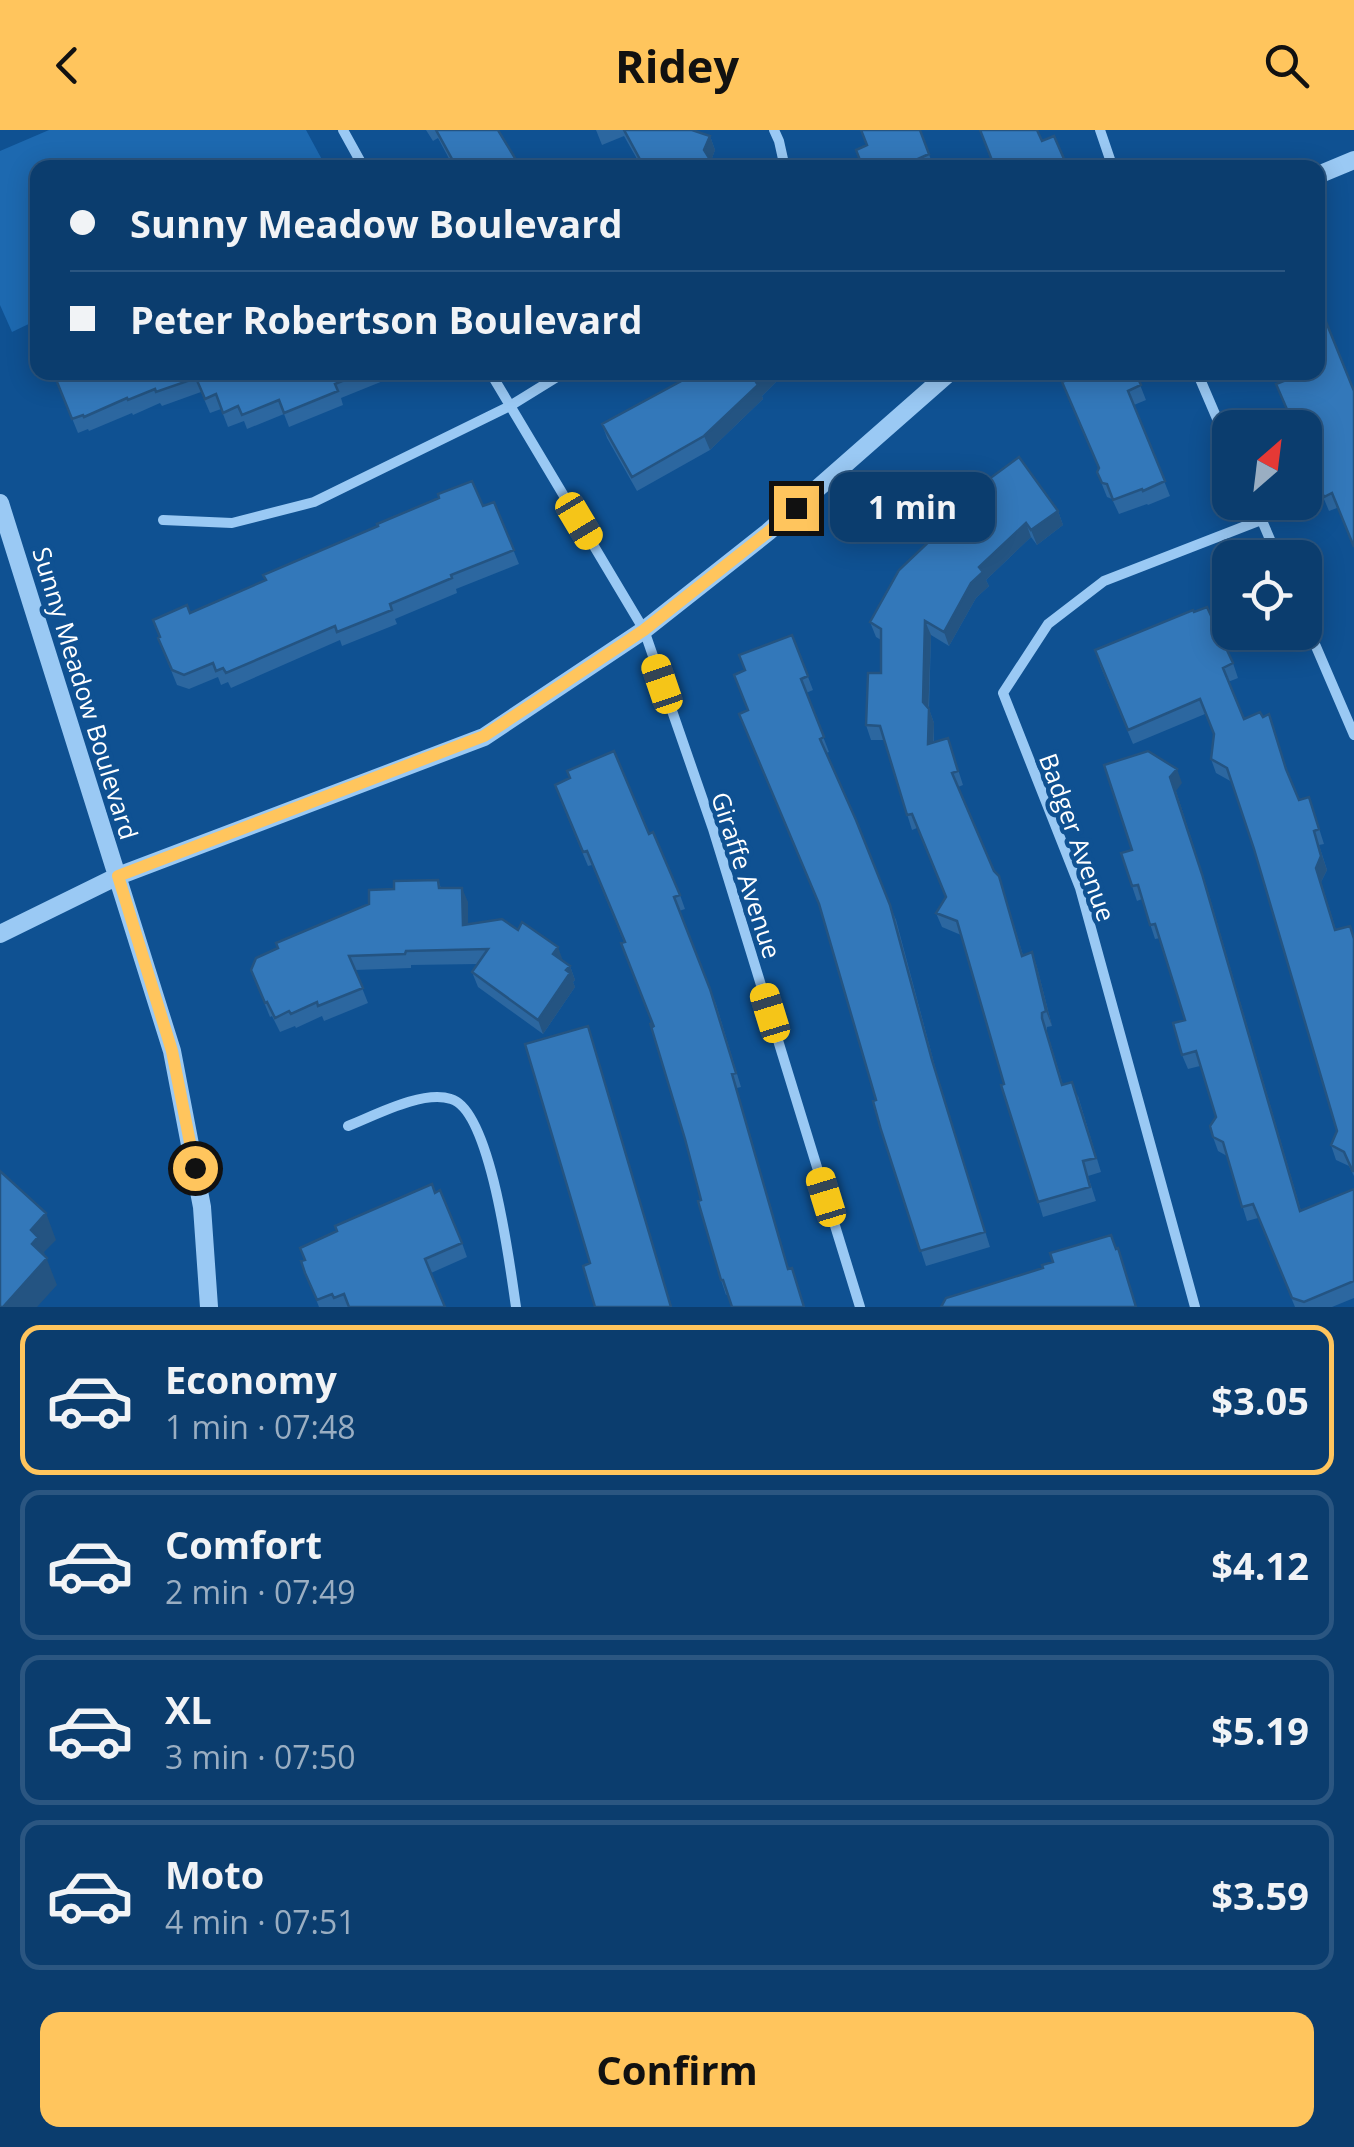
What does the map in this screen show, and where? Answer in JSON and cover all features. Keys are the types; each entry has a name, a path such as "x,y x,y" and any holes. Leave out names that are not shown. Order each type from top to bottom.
{"street":[{"path":"342,130 359,160"},
{"path":"774,130 782,160"},
{"path":"1100,130 1110,160"},
{"path":"1325,172 1354,160"},
{"name":"Giraffe Avenue","path":"495,380 644,630 713,829 860,1307"},
{"path":"163,520 232,522 314,502 510,406 552,380"},
{"path":"0,934 118,876 484,736 644,630 768,532 941,380"},
{"path":"1200,380 1214,410"},
{"name":"Sunny Meadow Boulevard","path":"0,503 172,1051 202,1207 209,1307"},
{"path":"1261,520 1270,540"},
{"name":"Badger Avenue","path":"1195,1307 1080,888 1003,693 1048,624 1104,580 1261,520"},
{"path":"1317,650 1354,735"},
{"path":"348,1126 430,1096 456,1099 476,1122 503,1217 516,1307"}],"shaded area":[{"path":"49,130 306,130 322,160 30,160 30,323 12,332 0,305 0,151"}],"building":[{"path":"436,130 498,130 516,160 453,160"},
{"path":"624,130 692,130 710,136 704,150 710,160 640,160"},
{"path":"861,130 920,130 929,154 916,160 860,160 856,150 867,145"},
{"path":"980,130 1037,130 1042,141 1054,136 1064,160 992,160"},
{"path":"1325,319 1354,391 1354,547 1332,493 1324,497 1322,492 1322,410 1287,410 1276,384 1286,380 1325,380"},
{"path":"56,380 190,380 127,398 72,419"},
{"path":"197,380 345,380 335,384 338,391 284,413 279,400 242,415 238,406 223,413 216,394 205,399"},
{"path":"683,380 758,380 758,385 704,436 632,477 602,424"},
{"path":"1139,380 1141,385 1128,391 1165,481 1113,500 1097,472 1099,468 1062,382"},
{"path":"1019,457 1058,511 1031,530 1026,523 979,567 983,572 971,583 944,632 925,621 923,702 929,709 928,744 948,738 958,771 952,773 999,876 1022,956 1032,952 1046,1011 1042,1018 1062,1085 1072,1082 1096,1158 1083,1161 1090,1187 1038,1202 1001,1085 1004,1084 957,921 936,913 946,897 912,814 907,815 880,726 866,725 868,673 881,673 881,629 870,622 899,570 974,499 970,493"},
{"path":"472,481 483,506 494,502 514,550 390,604 392,610 337,632 335,626 226,673 223,668 216,671 213,663 184,675 172,670 153,620 187,605 190,613 266,580 263,575"},
{"path":"1207,607 1212,618 1212,650 1227,650 1233,663 1223,668 1244,719 1260,712 1263,717 1269,714 1299,800 1309,797 1319,829 1314,831 1321,856 1316,868 1335,930 1350,926 1354,939 1353,1172 1344,1152 1331,1145 1337,1131 1227,768 1211,759 1214,734 1200,699 1128,730 1095,650"},
{"path":"792,635 808,676 801,679 824,737 820,739 890,905 985,1232 920,1251 881,1130 873,1101 876,1100 819,904 739,714 748,710 734,675 745,670 739,655"},
{"path":"614,751 680,895 674,897 710,989 788,1269 792,1268 804,1307 732,1307 721,1280 650,1023 654,1027 621,943 625,942 555,785 570,778 567,771"},
{"path":"1148,751 1177,769 1170,777 1300,1211 1354,1189 1354,1281 1304,1302 1292,1298 1253,1204 1242,1207 1223,1142 1213,1137 1210,1126 1216,1117 1196,1051 1182,1055 1173,1023 1185,1020 1155,924 1150,925 1138,885 1132,886 1121,853 1132,850 1104,765"},
{"path":"438,880 439,888 462,888 463,925 502,919 518,930 522,922 558,947 553,954 570,966 566,970 570,973 538,1020 472,972 488,949 349,956 363,988 275,1018 251,970 256,958 278,948 276,943 369,904 369,890 394,889 394,881"},
{"path":"588,1026 671,1307 595,1307 583,1266 590,1263 525,1044"},
{"path":"0,1171 46,1213 31,1230 38,1237 32,1244 47,1258 3,1307 0,1307"},
{"path":"432,1184 435,1193 440,1190 462,1243 425,1259 445,1307 349,1307 344,1294 317,1300 301,1261 305,1260 300,1248 337,1231 335,1226"},
{"path":"1111,1235 1136,1307 941,1307 946,1298 1043,1268 1042,1265 1053,1262 1050,1253"}],"route":[{"path":"195,1168 172,1051 118,876 484,736 644,630 796,508"}]}
